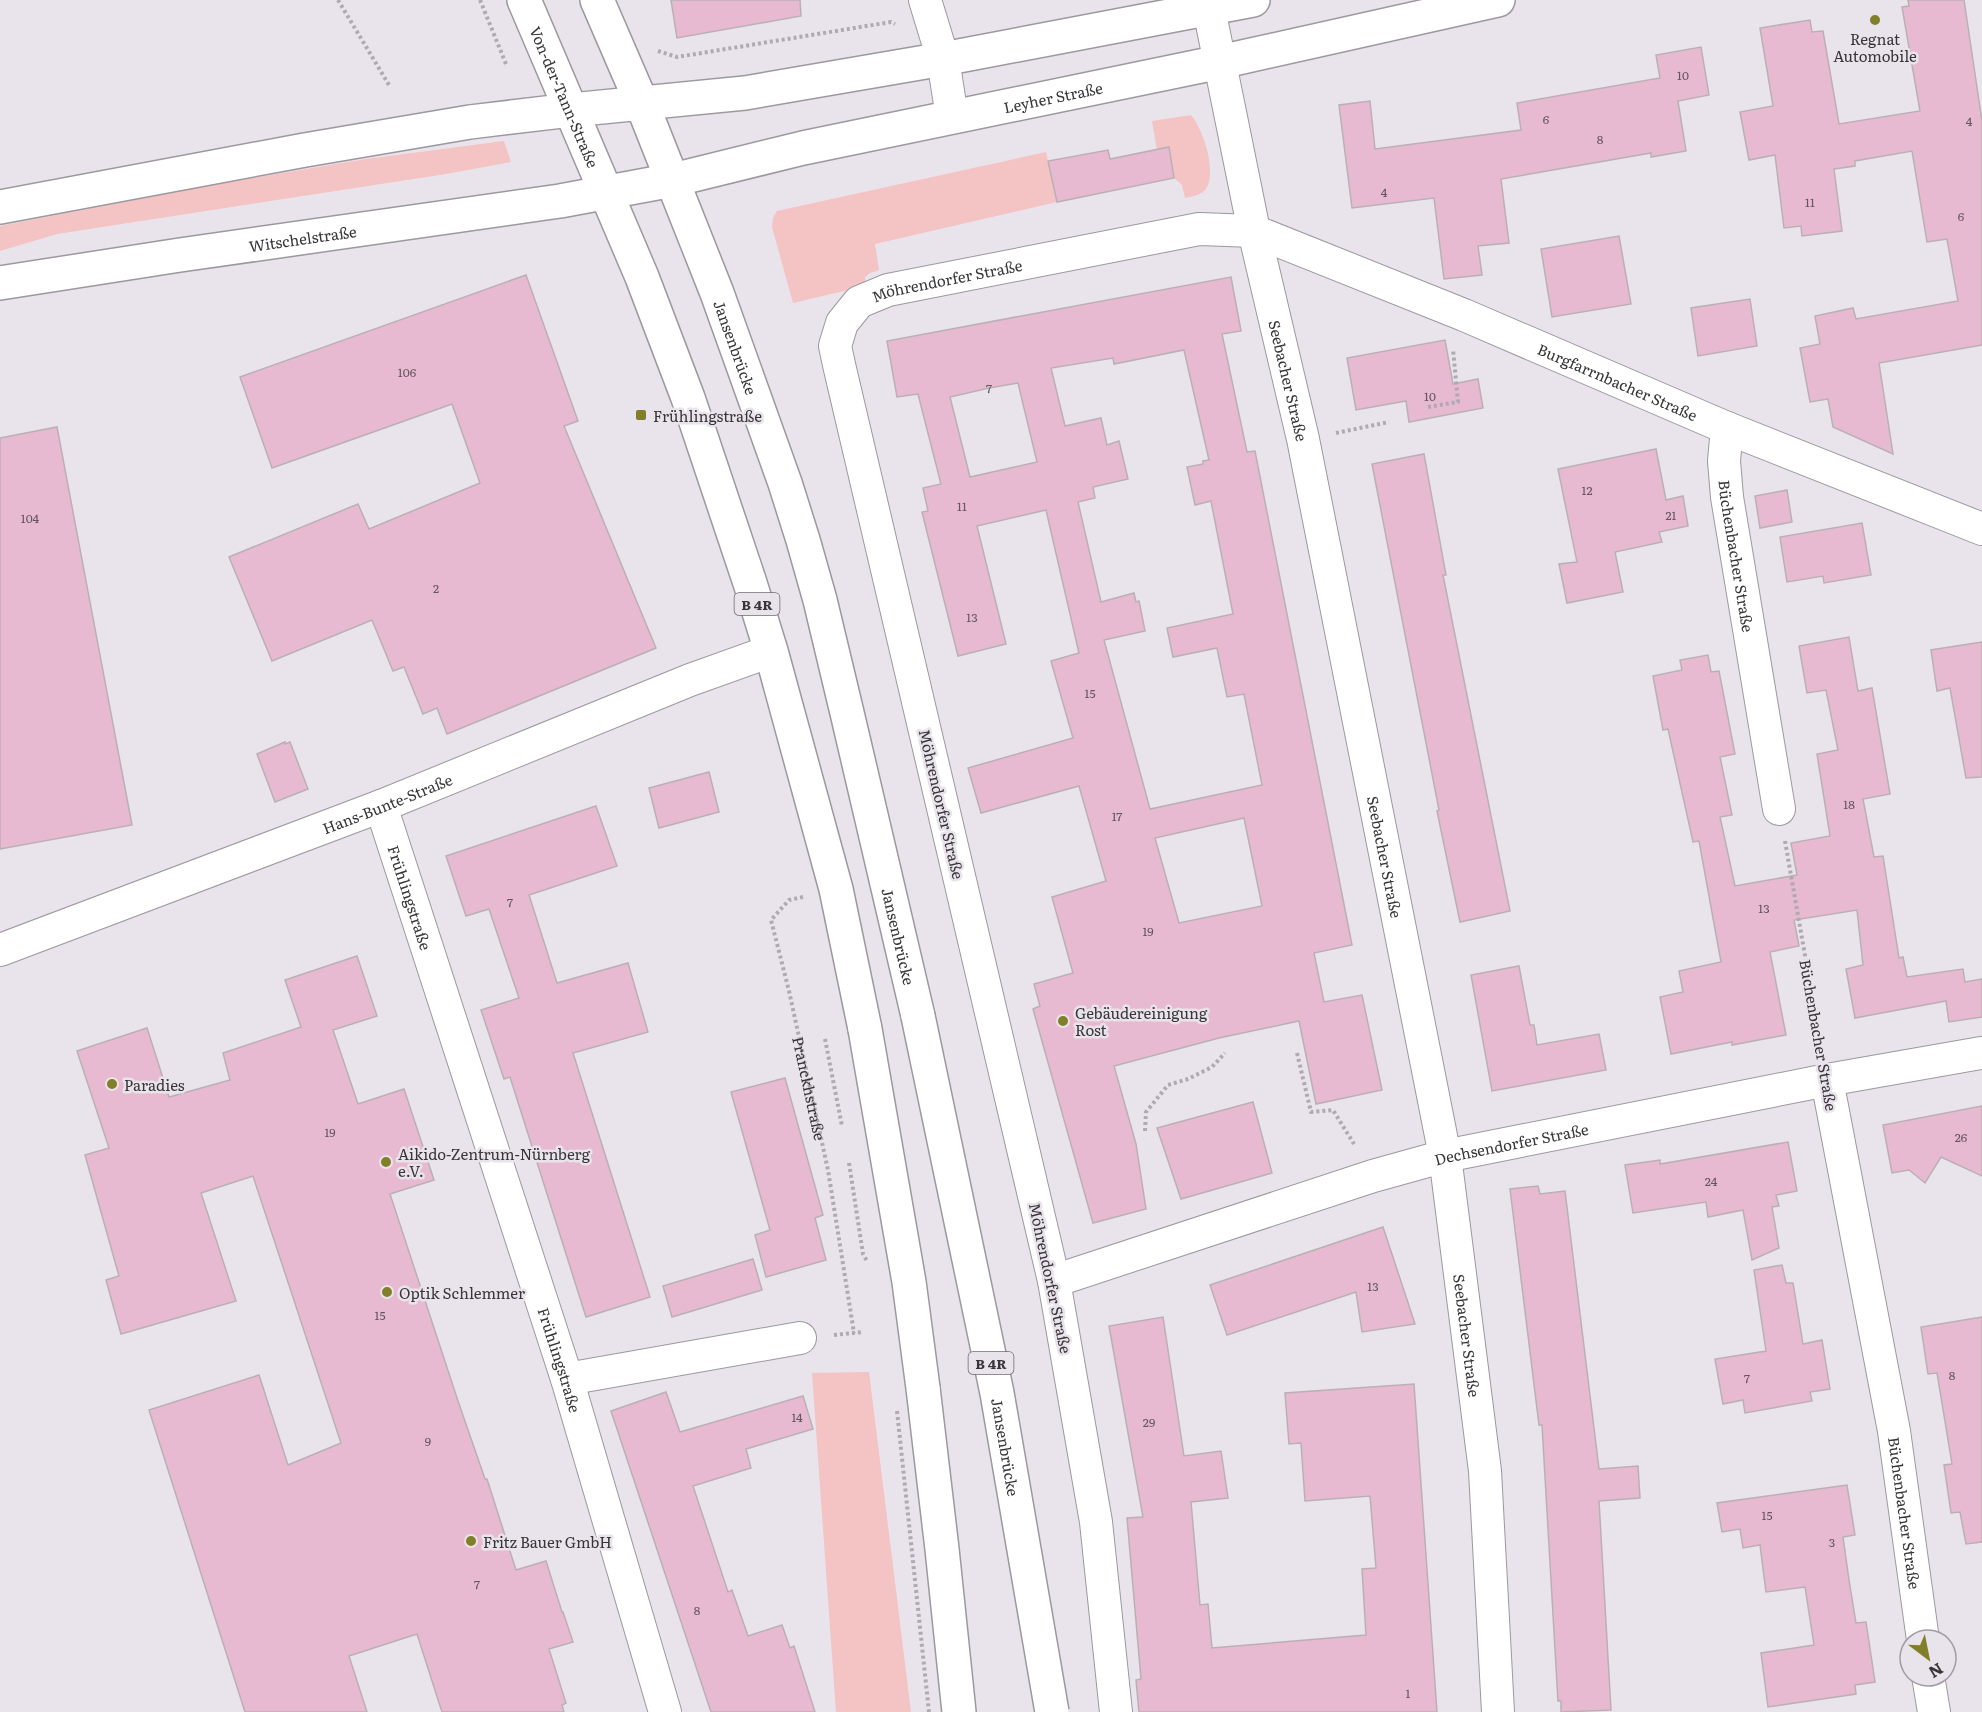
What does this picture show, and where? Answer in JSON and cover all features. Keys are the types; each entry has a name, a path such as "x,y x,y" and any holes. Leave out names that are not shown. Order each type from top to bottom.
{"main road":[{"name":"Von-der-Tann-Straße","path":"524,0 606,192"},
{"name":"B 4R","path":"597,0 673,180"},
{"path":"0,207 470,122 745,93 943,59 1253,0"},
{"name":"Leyher Straße","path":"606,192 673,180 803,148 1220,62 1498,0"},
{"name":"Jansenbrücke","path":"673,180 742,361 803,540 832,647 918,1016 997,1393 1052,1712"},
{"name":"B 4R","path":"606,192 642,277 688,398 771,651 836,889 864,1029 909,1282 942,1549 959,1712"},
{"name":"Witschelstraße","path":"0,283 606,192"}],"street":[{"path":"925,0 943,59 952,117"},
{"name":"Seebacher Straße","path":"1209,9 1254,231 1303,439 1445,1156 1485,1471 1498,1712"},
{"name":"Möhrendorfer Straße","path":"1116,1712 1096,1522 1054,1281 835,346 842,323 860,302 888,290 1199,229 1254,231"},
{"name":"Burgfarrnbacher Straße","path":"1254,231 1464,315 1727,428 1982,529"},
{"name":"Büchenbacher Straße","path":"1727,428 1724,461 1727,496 1779,809"},
{"name":"Hans-Bunte-Straße","path":"0,950 381,806 690,680 771,651"},
{"name":"Frühlingstraße","path":"381,806 567,1380 665,1712"},
{"name":"Dechsendorfer Straße","path":"1054,1281 1373,1176 1445,1156 1827,1080 1982,1053"},
{"name":"Büchenbacher Straße","path":"1827,1080 1894,1431 1921,1628"},
{"path":"567,1380 800,1338"},
{"path":"1930,1688 1934,1712"}],"path":[{"path":"338,0 389,85"},
{"path":"480,0 506,64"},
{"path":"651,49 677,57 891,22"},
{"path":"1428,407 1458,402 1452,343 1464,315"},
{"path":"1303,439 1389,422"},
{"name":"Büchenbacher Straße","path":"1779,809 1827,1080"},
{"name":"Pranckhstraße","path":"836,889 789,900 771,920 828,1170 854,1333"},
{"path":"1145,1131 1146,1112 1168,1084 1188,1079 1212,1067 1225,1053"},
{"path":"1297,1053 1311,1112 1333,1110 1373,1176"}],"shaded area":[{"path":"1191,115 1205,142 1210,176 1203,192 1185,198 1182,185 1174,178 1169,148 1157,150 1152,121"},
{"path":"504,141 511,162 57,234 0,251 0,226 222,183 366,159"},
{"path":"1046,152 1057,202 875,244 879,270 865,277 865,286 793,303 772,227 777,211"},
{"path":"869,1372 911,1712 836,1712 812,1373"}],"building":[{"path":"671,0 800,0 801,16 677,38"},
{"path":"1908,0 1964,0 1982,121 1982,345 1879,363 1893,454 1833,427 1828,399 1810,402 1800,348 1820,344 1815,316 1853,308 1856,319 1958,301 1947,239 1927,242 1912,151 1855,161 1855,166 1834,169 1842,231 1802,236 1801,226 1784,228 1775,155 1749,160 1740,112 1773,106 1760,28 1810,20 1812,32 1823,31 1839,124 1920,111 1902,7 1909,6"},
{"path":"1701,47 1709,95 1678,101 1686,151 1651,157 1651,153 1501,179 1509,243 1478,246 1482,275 1444,279 1434,198 1352,208 1339,105 1370,101 1375,149 1521,130 1517,103 1660,78 1656,55"},
{"path":"1169,147 1174,178 1057,202 1048,161 1108,150 1110,159"},
{"path":"1619,236 1631,304 1552,317 1541,249"},
{"path":"526,275 578,421 564,426 656,648 447,734 437,708 423,714 404,667 393,671 372,620 272,661 229,557 358,504 369,529 480,483 452,404 272,468 240,377"},
{"path":"1231,277 1241,331 1222,334 1247,452 1255,451 1352,945 1314,953 1324,1002 1362,995 1382,1090 1316,1104 1299,1021 1219,1038 1114,1066 1136,1144 1146,1209 1093,1223 1033,1009 1040,1006 1034,984 1073,973 1052,897 1106,881 1079,786 981,813 968,768 1073,738 1051,661 1079,653 1046,510 977,526 1006,644 958,656 922,512 928,511 923,488 941,484 918,394 897,397 887,341","holes":["1184,350 1209,460 1203,461 1203,464 1187,467 1195,505 1211,501 1233,614 1167,628 1173,657 1217,648 1227,697 1244,694 1262,785 1150,809 1104,640 1145,631 1139,601 1136,602 1134,593 1101,602 1078,502 1095,498 1093,487 1128,479 1119,441 1107,445 1101,418 1065,426 1051,368 1113,358 1114,364","1018,383 1037,462 970,477 950,397","1244,818 1262,906 1179,923 1155,838"]},
{"path":"1750,299 1757,346 1698,356 1691,308"},
{"path":"1445,340 1453,384 1478,379 1483,408 1409,422 1406,401 1356,410 1347,358"},
{"path":"57,427 132,825 0,849 0,438"},
{"path":"1656,449 1666,500 1683,496 1688,526 1659,532 1662,542 1615,552 1623,592 1567,603 1559,564 1577,562 1558,469"},
{"path":"1424,454 1446,575 1443,575 1510,911 1460,922 1372,464"},
{"path":"1787,490 1792,522 1760,528 1755,496"},
{"path":"1862,523 1871,575 1824,583 1823,576 1787,582 1780,537"},
{"path":"1849,637 1858,691 1872,688 1890,794 1863,799 1874,857 1883,856 1899,958 1903,957 1907,977 1963,969 1965,982 1982,979 1982,1017 1949,1022 1946,1001 1855,1018 1846,969 1863,965 1857,910 1794,920 1799,946 1770,952 1786,1035 1732,1045 1732,1042 1671,1054 1660,997 1683,992 1679,971 1721,962 1699,841 1693,842 1668,729 1663,730 1653,676 1682,670 1680,660 1708,655 1711,672 1719,671 1735,754 1720,757 1732,815 1720,817 1735,886 1797,875 1791,843 1830,836 1817,754 1838,750 1826,690 1807,693 1799,646"},
{"path":"1982,642 1982,777 1966,778 1950,688 1937,691 1931,650"},
{"path":"285,742 285,744 290,742 308,789 275,802 257,754"},
{"path":"709,772 719,812 659,828 649,788"},
{"path":"596,806 617,866 529,895 557,983 628,963 648,1032 573,1053 650,1297 586,1317 510,1077 504,1079 481,1010 519,998 489,909 466,916 446,856"},
{"path":"357,956 377,1016 333,1030 358,1104 404,1089 434,1180 390,1194 516,1570 546,1561 573,1642 549,1649 566,1703 562,1705 564,1712 442,1712 417,1634 349,1656 367,1712 245,1712 149,1410 259,1375 288,1465 341,1443 253,1176 201,1193 236,1301 121,1334 106,1280 119,1276 85,1155 109,1148 77,1051 147,1028 169,1097 230,1080 223,1053 301,1027 285,980"},
{"path":"1519,966 1530,1025 1534,1025 1537,1045 1599,1034 1606,1070 1492,1091 1471,975"},
{"path":"785,1078 823,1215 815,1218 826,1260 766,1277 755,1235 770,1230 731,1092"},
{"path":"1253,1102 1272,1173 1181,1199 1157,1128"},
{"path":"1982,1106 1982,1176 1941,1157 1925,1183 1909,1170 1892,1173 1883,1125"},
{"path":"1788,1142 1797,1191 1776,1195 1779,1206 1772,1207 1779,1248 1752,1260 1743,1210 1708,1217 1706,1202 1633,1213 1625,1165 1660,1160 1660,1164"},
{"path":"1538,1186 1540,1194 1565,1191 1599,1469 1638,1466 1640,1498 1599,1501 1611,1710 1561,1712 1561,1701 1558,1701 1542,1425 1539,1425 1510,1189"},
{"path":"1383,1227 1415,1324 1362,1332 1356,1292 1227,1335 1210,1285"},
{"path":"753,1259 762,1290 672,1317 663,1286"},
{"path":"1782,1265 1786,1283 1793,1283 1803,1344 1822,1340 1830,1389 1810,1392 1812,1401 1745,1413 1743,1400 1723,1404 1715,1359 1766,1351 1754,1270"},
{"path":"1163,1317 1184,1456 1221,1451 1228,1498 1191,1502 1200,1605 1208,1604 1212,1648 1366,1635 1362,1569 1376,1568 1370,1496 1305,1501 1301,1443 1289,1444 1285,1393 1414,1384 1437,1712 1139,1712 1136,1680 1141,1679 1127,1518 1143,1517 1109,1326"},
{"path":"1982,1317 1982,1542 1966,1544 1960,1512 1951,1513 1944,1465 1952,1464 1937,1373 1928,1374 1921,1327"},
{"path":"666,1392 680,1432 803,1396 813,1429 746,1449 751,1468 693,1486 728,1592 732,1590 748,1636 782,1625 790,1648 794,1646 815,1712 711,1712 611,1411"},
{"path":"1847,1485 1855,1535 1843,1537 1849,1580 1856,1623 1866,1622 1875,1682 1855,1685 1856,1694 1768,1707 1761,1653 1814,1645 1805,1587 1766,1592 1760,1545 1743,1548 1740,1529 1722,1532 1717,1503"}],"place":[{"name":"Regnat Automobile","path":"1875,20"},
{"name":"Frühlingstraße","path":"641,415"},
{"name":"Gebäudereinigung Rost","path":"1063,1021"},
{"name":"Paradies","path":"112,1084"},
{"name":"Aikido-Zentrum-Nürnberg e.V.","path":"386,1162"},
{"name":"Optik Schlemmer","path":"387,1292"},
{"name":"Fritz Bauer GmbH","path":"471,1541"}]}
